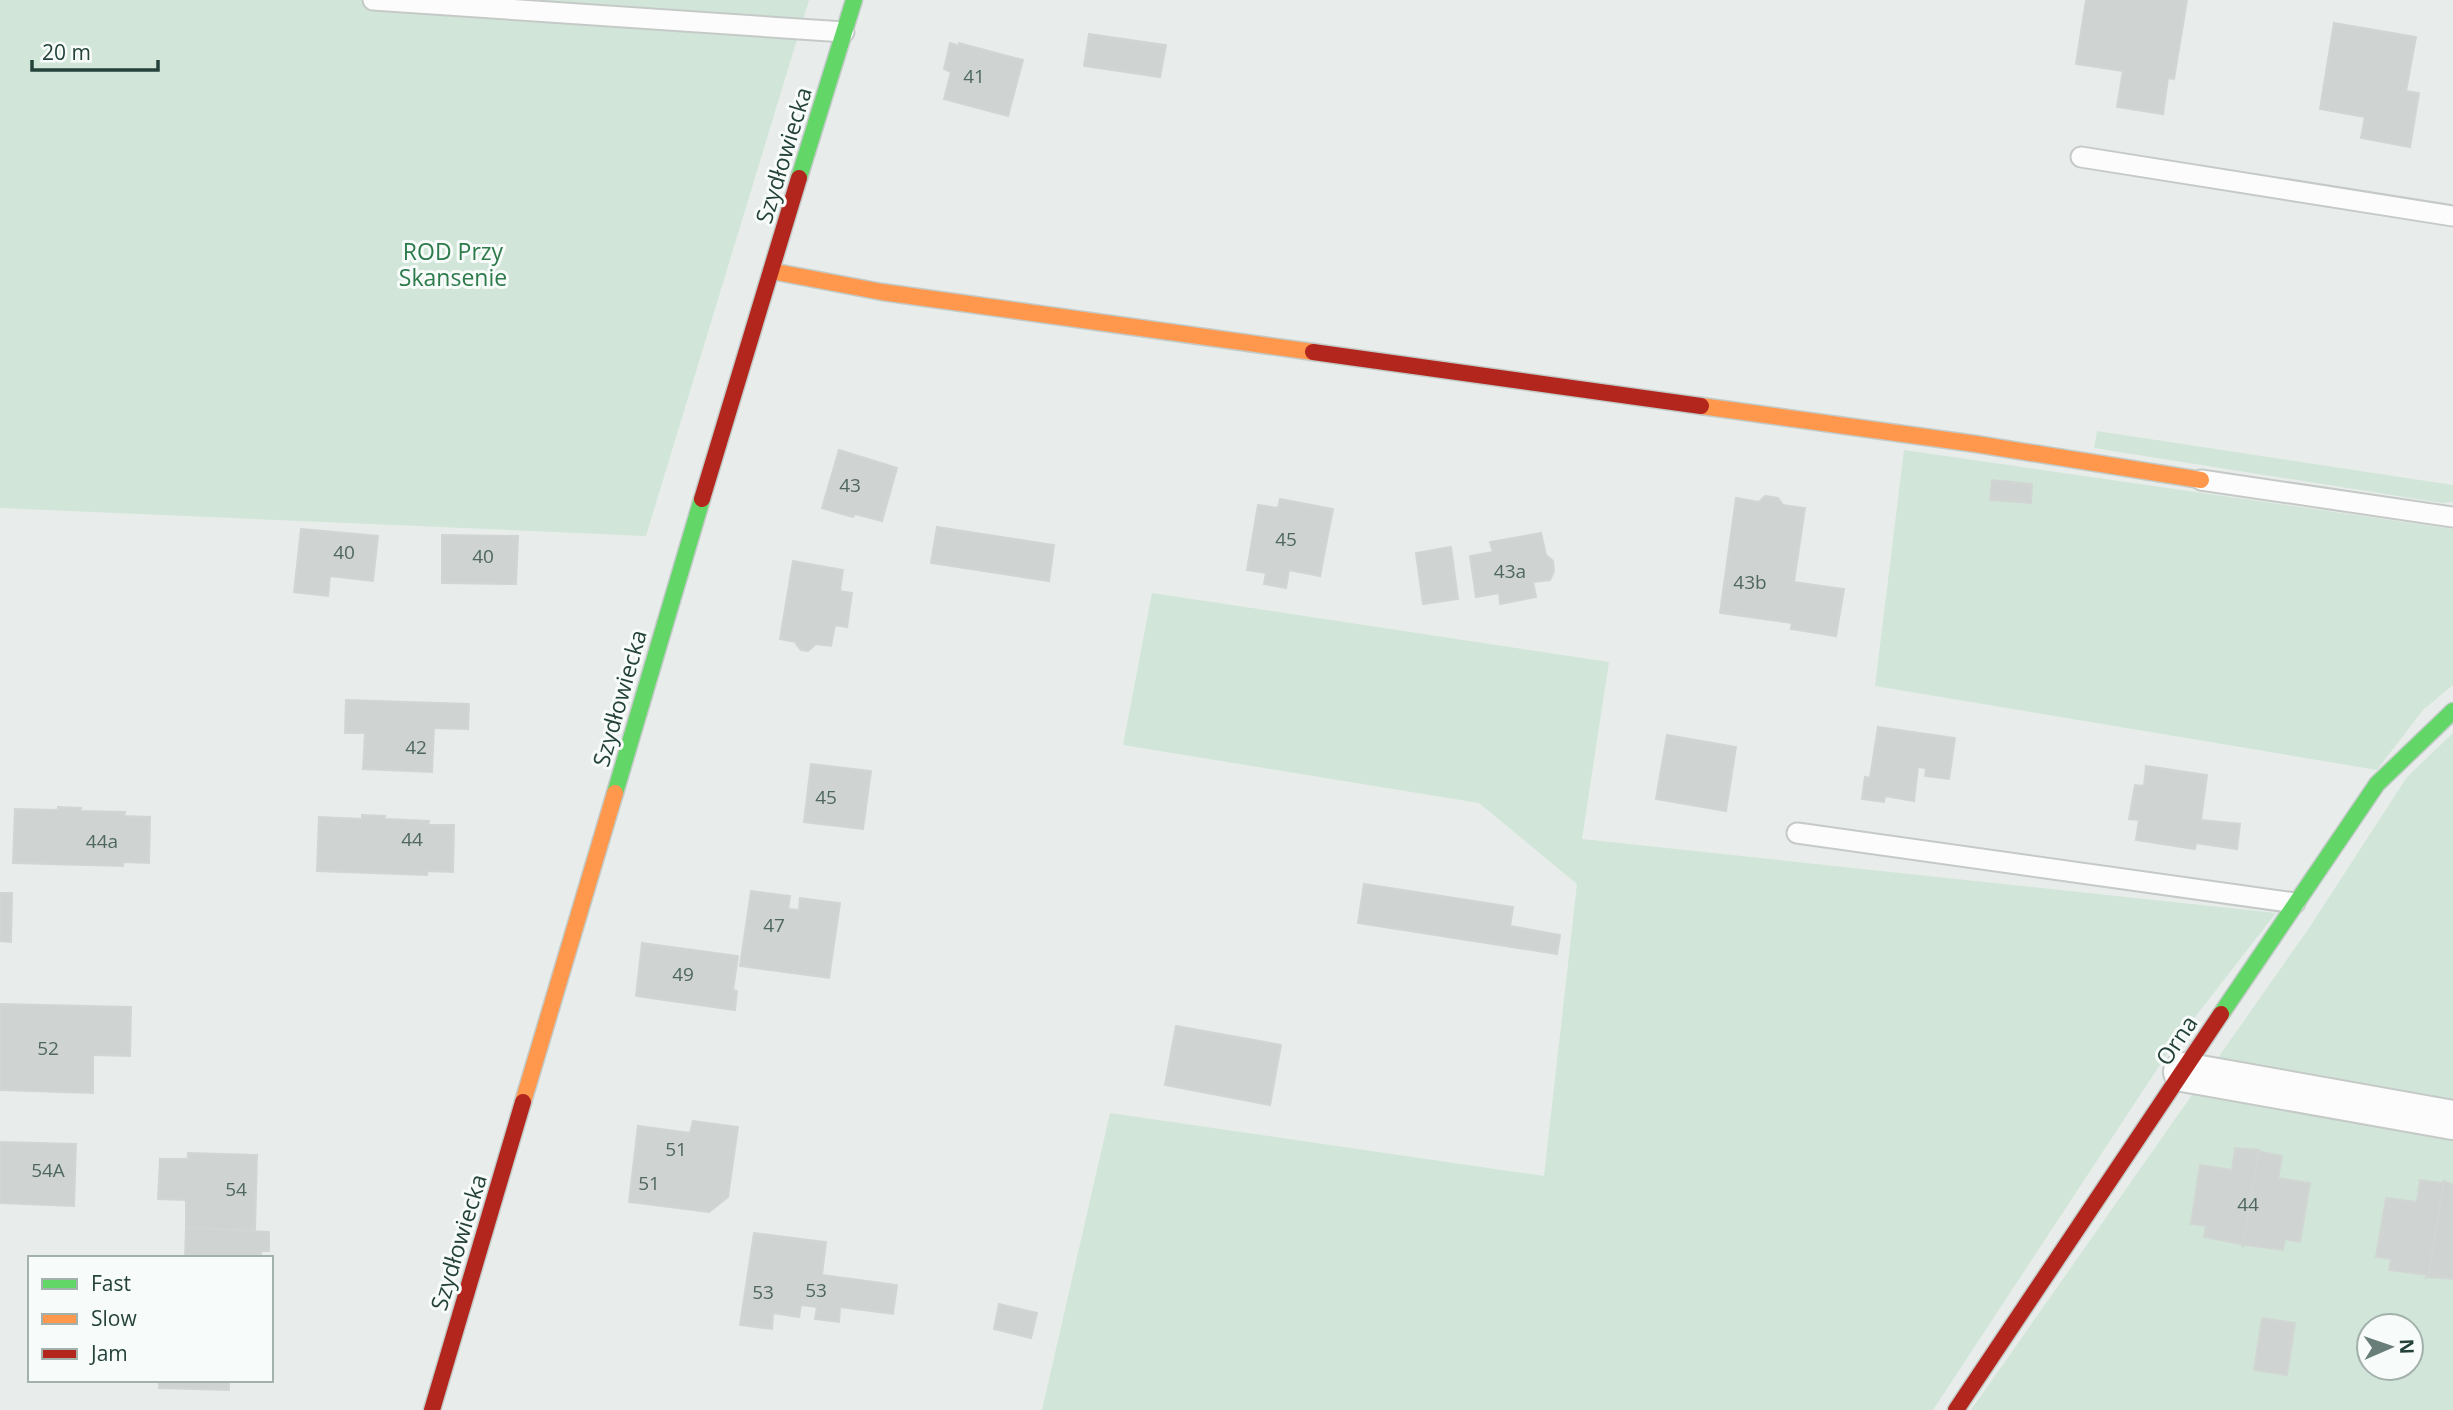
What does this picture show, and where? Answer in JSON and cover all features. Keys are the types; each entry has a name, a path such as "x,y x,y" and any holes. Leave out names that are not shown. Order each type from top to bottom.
{"street":[{"name":"Szydłowiecka","path":"432,1410 854,0"},
{"path":"771,271 882,292 1976,444 2201,480"},
{"name":"Orna","path":"1956,1410 2377,784 2453,711"},
{"path":"2183,1072 2453,1120"}],"lane":[{"path":"373,0 844,32"},
{"path":"2081,157 2453,216"},
{"path":"2201,480 2453,517"},
{"path":"1797,832 2295,903"}],"green space":[{"name":"ROD Przy Skansenie","path":"0,0 809,0 646,536 0,508"},
{"path":"2097,431 2453,485 2453,502 2442,503 2094,448"},
{"path":"1904,450 2453,529 2453,685 2423,710 2377,770 1875,686"},
{"path":"1152,593 1609,662 1582,839 2276,913 2171,1048 1933,1410 1042,1410 1110,1113 1544,1176 1577,884 1479,803 1123,745"},
{"path":"2453,733 2453,1410 1971,1410 2309,928 2407,777"}],"building":[{"path":"2086,0 2187,0 2174,79 2168,78 2163,114 2117,107 2123,71 2076,64"},
{"path":"2334,23 2416,37 2406,91 2419,93 2410,147 2361,138 2365,117 2320,109"},
{"path":"1089,34 1166,45 1160,77 1084,66"},
{"path":"950,43 1023,60 1008,116 944,99 951,72 944,69"},
{"path":"839,450 897,468 882,521 855,514 853,517 822,508"},
{"path":"1992,480 2032,484 2031,503 1990,500"},
{"path":"1765,496 1778,498 1783,505 1805,508 1794,582 1844,589 1836,636 1791,629 1792,623 1720,613 1736,498 1759,502"},
{"path":"1280,499 1333,509 1320,576 1289,570 1286,588 1264,584 1266,573 1247,570 1258,505 1278,508"},
{"path":"937,527 1054,545 1049,581 931,563"},
{"path":"301,529 378,536 373,581 330,576 328,596 294,592"},
{"path":"1541,533 1546,555 1553,561 1554,571 1550,580 1533,582 1536,597 1500,604 1499,593 1476,597 1470,556 1493,552 1490,542"},
{"path":"442,535 518,536 516,584 442,583"},
{"path":"1451,547 1458,599 1423,604 1416,553"},
{"path":"793,561 843,570 840,591 852,593 847,627 835,625 831,646 816,644 808,651 801,650 796,642 780,639"},
{"path":"346,700 469,704 468,729 434,728 432,772 363,769 365,733 345,733"},
{"path":"1878,727 1955,738 1949,779 1925,776 1926,768 1918,767 1914,801 1885,796 1884,802 1862,799 1865,777 1870,778"},
{"path":"1667,735 1736,747 1726,811 1656,799"},
{"path":"811,764 871,771 863,829 804,822"},
{"path":"2146,766 2207,775 2201,820 2240,824 2237,849 2196,843 2195,849 2136,840 2139,820 2129,819 2135,785 2144,786"},
{"path":"58,807 81,808 81,811 125,812 124,816 150,817 149,863 123,862 123,866 13,863 15,809 58,810"},
{"path":"362,815 429,821 428,825 454,825 453,872 427,871 427,875 317,871 319,817 362,819"},
{"path":"1364,884 1513,907 1510,926 1560,935 1557,954 1358,923"},
{"path":"751,891 790,896 788,909 799,910 800,898 840,903 829,978 740,966"},
{"path":"0,893 12,893 11,942 0,941"},
{"path":"642,943 738,956 733,990 737,991 735,1010 636,996"},
{"path":"0,1004 131,1007 130,1056 93,1055 93,1093 0,1090"},
{"path":"1176,1026 1281,1045 1270,1105 1165,1085"},
{"path":"693,1121 738,1127 728,1197 709,1212 629,1202 638,1126 690,1133"},
{"path":"0,1142 76,1144 74,1206 0,1203"},
{"path":"2235,1148 2259,1150 2243,1246 2204,1237 2206,1226 2191,1224 2200,1165 2232,1170"},
{"path":"2259,1150 2282,1156 2278,1178 2310,1183 2300,1242 2285,1239 2283,1250 2243,1246"},
{"path":"188,1153 257,1155 255,1230 186,1228 186,1200 158,1199 160,1159 188,1159"},
{"path":"2420,1180 2441,1183 2444,1181 2428,1277 2426,1278 2427,1275 2389,1270 2391,1259 2376,1257 2386,1198 2417,1202"},
{"path":"2444,1181 2453,1185 2453,1279 2428,1277"},
{"path":"186,1228 269,1232 269,1251 261,1251 261,1256 185,1256"},
{"path":"754,1233 826,1242 822,1275 897,1285 893,1314 840,1307 839,1322 815,1319 817,1307 801,1305 799,1317 773,1313 772,1329 740,1325"},
{"path":"999,1304 1037,1313 1031,1338 994,1329"},
{"path":"2262,1318 2295,1323 2287,1375 2254,1370"},
{"path":"159,1382 229,1382 229,1390 159,1388"}],"traffic: fast":[{"path":"799,178 854,0"},
{"path":"615,793 702,499"},
{"path":"2221,1014 2377,784 2453,711"}],"traffic: slow":[{"path":"771,271 882,292 1313,352"},
{"path":"1701,406 1976,444 2201,480"},
{"path":"523,1102 615,793"}],"traffic: jam":[{"path":"702,499 799,178"},
{"path":"1313,352 1701,406"},
{"path":"1956,1410 2221,1014"},
{"path":"432,1410 523,1102"}]}
